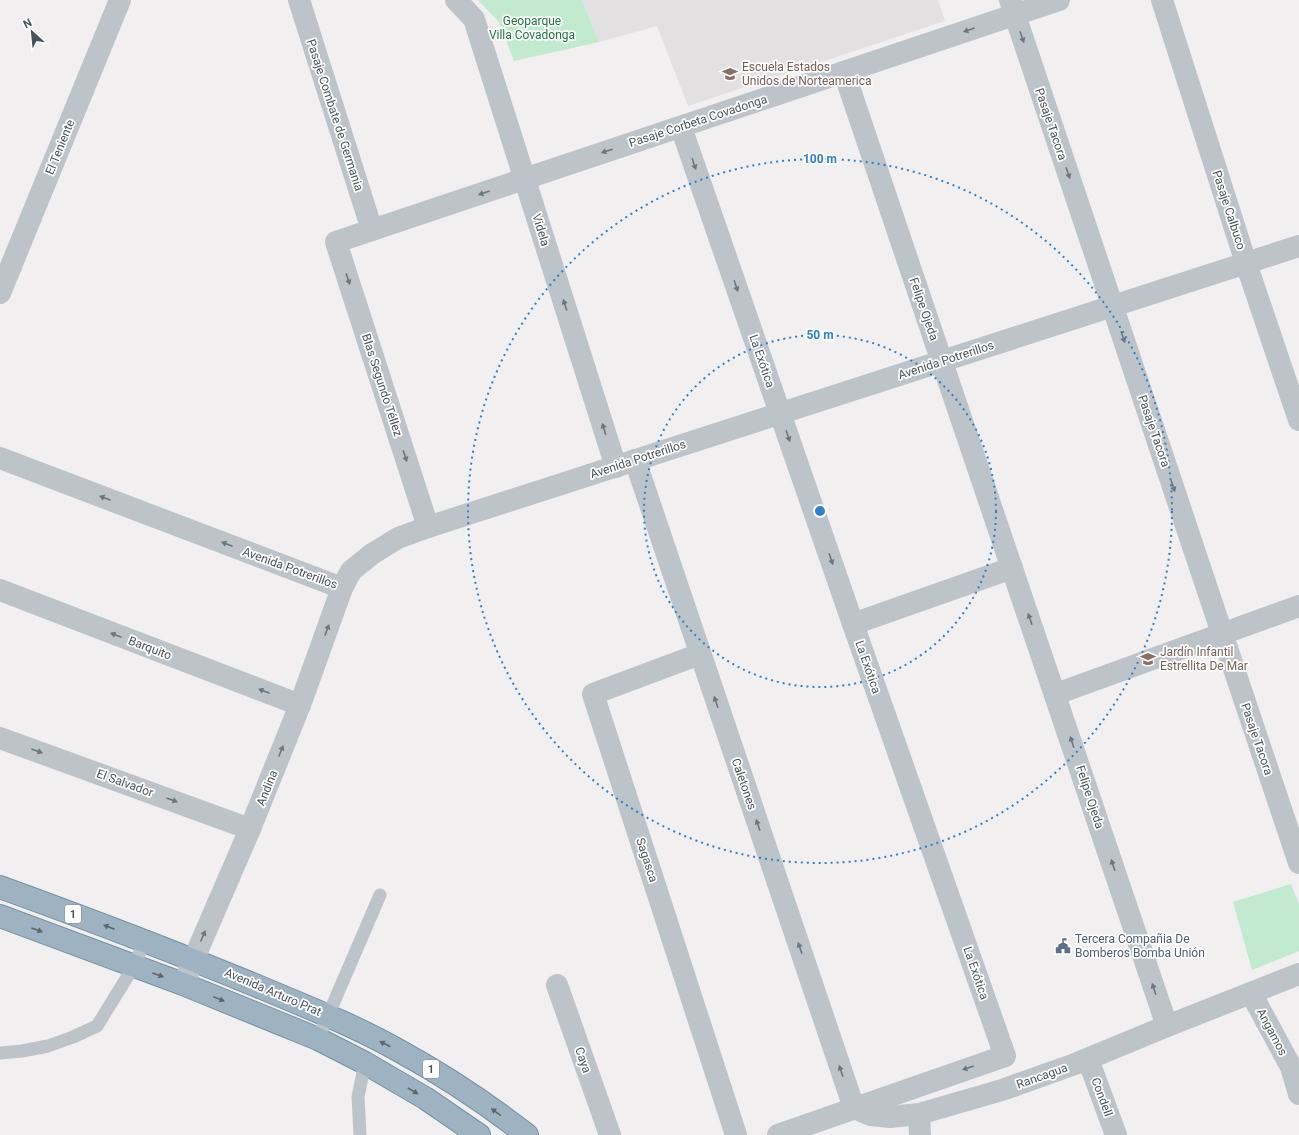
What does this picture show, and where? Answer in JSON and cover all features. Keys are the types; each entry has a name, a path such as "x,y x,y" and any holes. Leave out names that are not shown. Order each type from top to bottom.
{"highway":[{"name":"Avenida Arturo Prat","path":"0,887 193,959 328,1015 396,1049 441,1075 485,1104 527,1135"},
{"name":"1","path":"0,916 183,984 318,1039 365,1063 425,1098 478,1135"}],"street":[{"name":"El Teniente","path":"0,293 120,0"},
{"name":"Pasaje Combate de Germania","path":"299,0 372,230"},
{"name":"Videla","path":"456,0 474,19 525,179 626,463"},
{"name":"Pasaje Corbeta Covadonga","path":"336,242 844,72 1012,7 1059,0"},
{"name":"Pasaje Calbuco","path":"1162,0 1246,263 1299,420"},
{"name":"Pasaje Tacora","path":"1012,7 1299,863"},
{"name":"Felipe Ojeda","path":"844,72 941,362 1056,694 1167,1026"},
{"name":"La Exótica","path":"681,127 853,624 1005,1056 854,1108"},
{"name":"Blas Segundo Téllez","path":"336,242 428,527"},
{"name":"Avenida Potrerillos","path":"0,458 342,588 351,571 372,554 398,538 428,527 1299,246"},
{"name":"Caletones","path":"626,463 700,654 854,1108"},
{"path":"853,624 1012,568"},
{"name":"Andina","path":"183,984 250,829 300,705 342,588"},
{"name":"Barquito","path":"0,590 300,705"},
{"path":"1056,694 1299,606"},
{"name":"Sagasca","path":"700,654 593,694 736,1135"},
{"name":"El Salvador","path":"0,738 250,829"},
{"name":"Rancagua","path":"854,1108 870,1115 890,1117 920,1125 1002,1090 1088,1059 1299,974"},
{"name":"Caya","path":"557,985 610,1135"},
{"name":"Angamos","path":"1251,993 1290,1067 1299,1094"},
{"name":"Condell","path":"1088,1059 1116,1135"},
{"path":"778,1135 854,1108"}],"lane":[{"path":"318,1039 380,895"},
{"path":"0,1053 48,1046 97,1026 134,966 145,942"},
{"path":"360,1135 358,1098 365,1063"}],"shaded area":[{"name":"Escuela Estados Unidos de Norteamerica","path":"582,0 938,0 945,21 688,106 657,26 599,42"}],"green space":[{"name":"Geoparque Villa Covadonga","path":"478,0 582,0 599,42 514,61 499,22"},
{"path":"1291,884 1299,904 1299,951 1252,970 1233,902"}],"place":[{"name":"Escuela Estados Unidos de Norteamerica","path":"730,74"},
{"name":"Jardín Infantil Estrellita De Mar","path":"1148,659"},
{"name":"Tercera Compañia De Bomberos Bomba Unión","path":"1063,946"}]}
